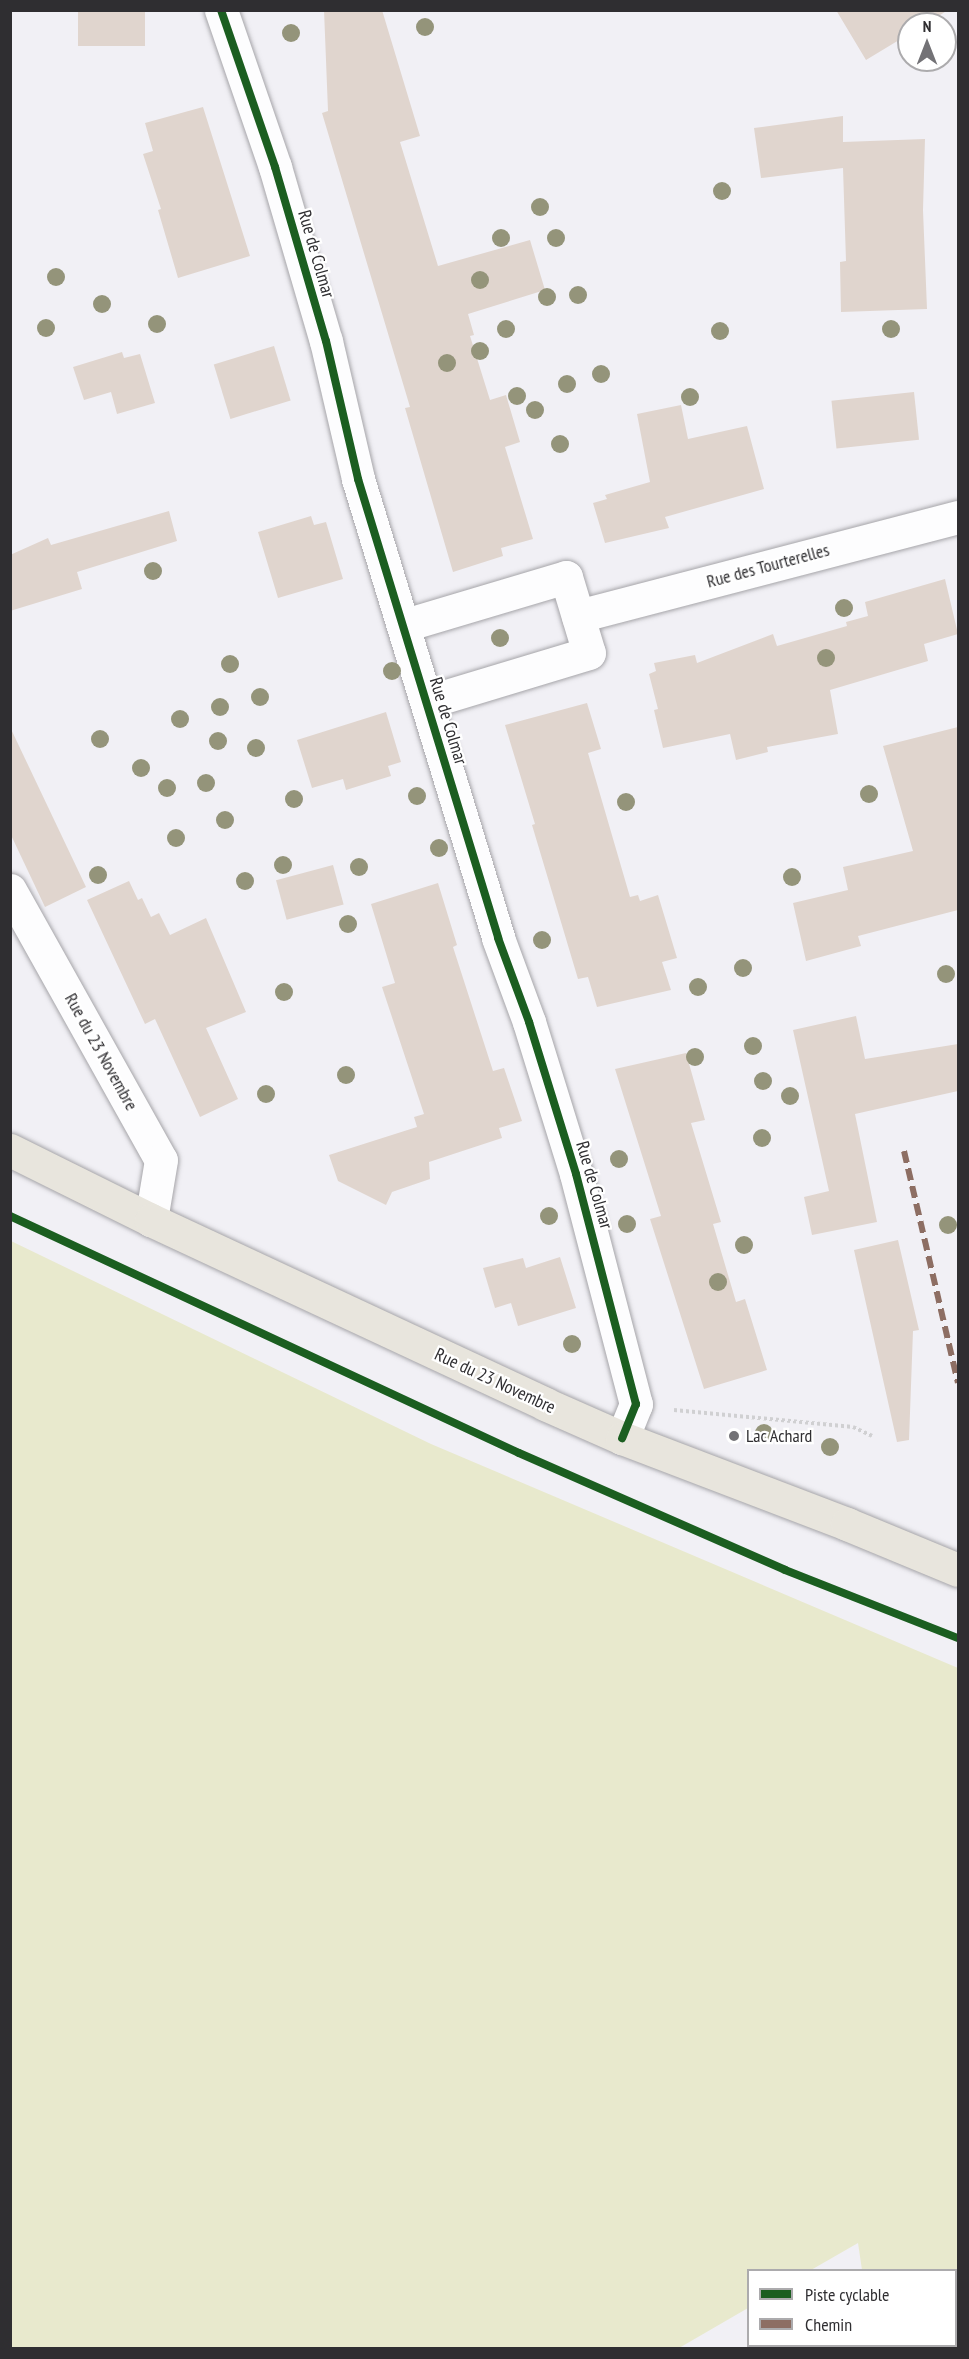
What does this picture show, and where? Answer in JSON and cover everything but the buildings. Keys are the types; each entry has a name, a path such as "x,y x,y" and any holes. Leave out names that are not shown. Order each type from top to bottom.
{"main road":[{"name":"Rue du 23 Novembre","path":"10,1150 151,1220 622,1438 847,1524 958,1570"},
{"name":"Rue du 23 Novembre","path":"847,1524 958,1546"}],"street":[{"name":"Rue de Colmar","path":"221,10 278,177 326,341 358,479 405,625 498,938 529,1022 576,1174 636,1404 622,1438"},
{"name":"Rue des Tourterelles","path":"578,616 958,517"},
{"path":"405,625 566,577 590,653 427,702"},
{"name":"Rue du 23 Novembre","path":"10,890 161,1160 151,1220"}],"path":[{"path":"670,1409 854,1427 872,1436"}],"green space":[{"path":"11,1241 431,1444 958,1668 958,2348 869,2348 957,2347 957,2269 862,2269 858,2243 813,2269 747,2269 747,2309 679,2348 11,2348"}],"marked path":[{"path":"904,1151 958,1383"}],"cycle path":[{"path":"221,10 275,167 326,341 358,479 498,938 529,1022 576,1174 636,1404 622,1438"},
{"path":"10,1216 519,1453 785,1570 958,1638"}],"place":[{"name":"Lac Achard","path":"734,1436"}]}
